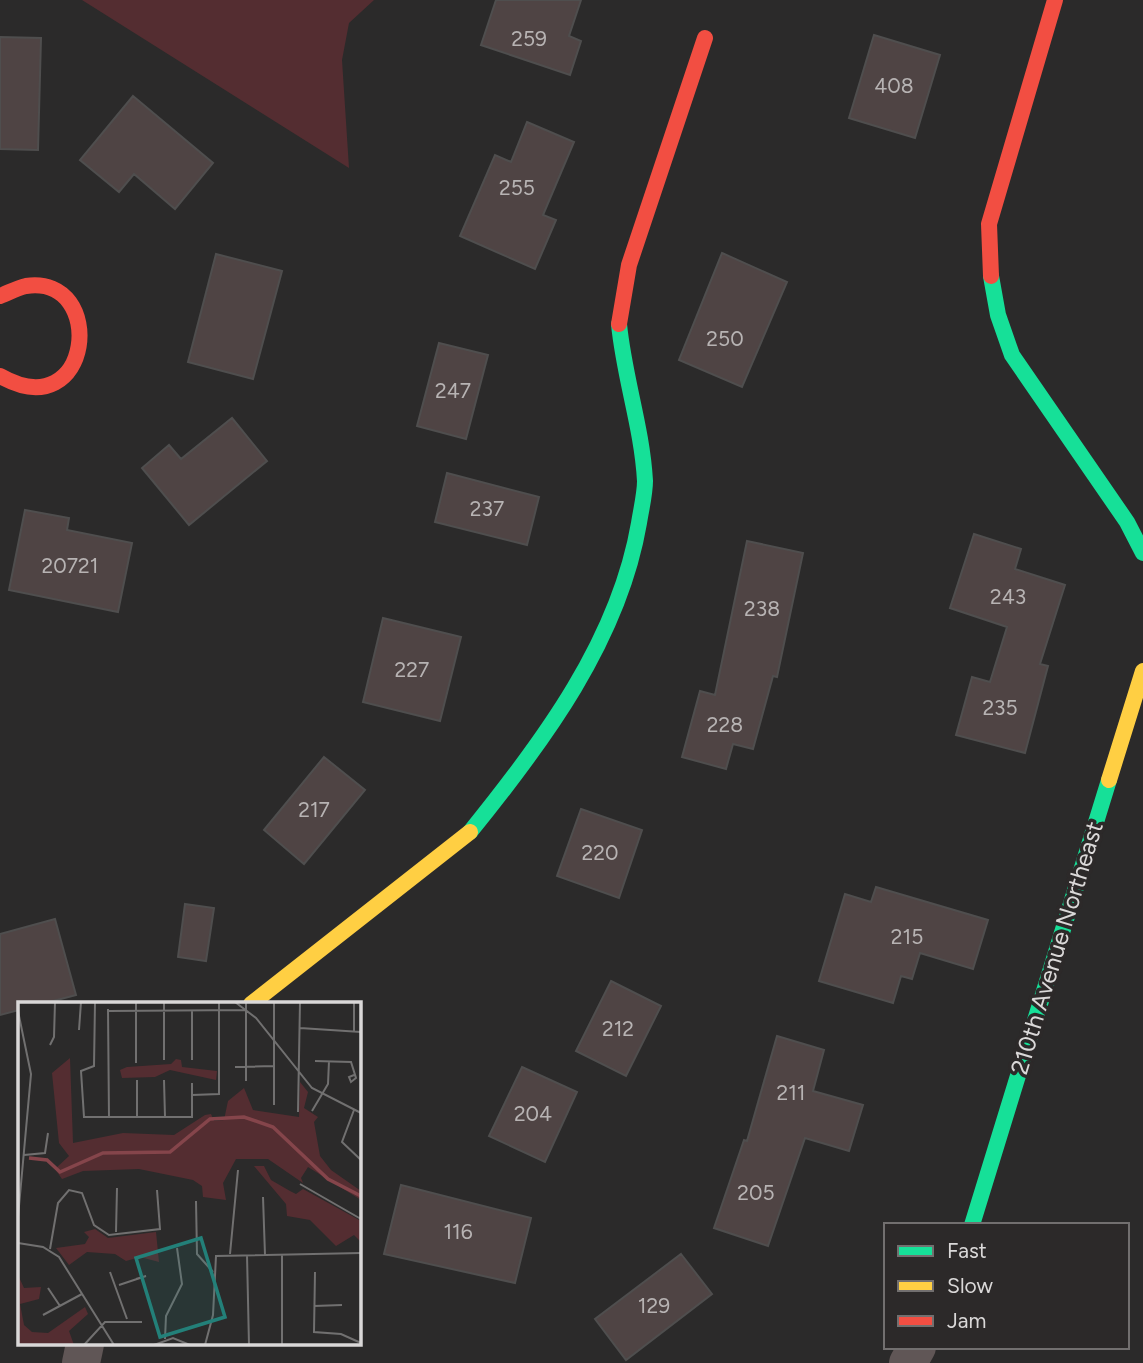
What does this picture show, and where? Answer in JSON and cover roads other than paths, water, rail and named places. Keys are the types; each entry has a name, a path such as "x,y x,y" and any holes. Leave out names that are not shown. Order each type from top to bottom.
{"street":[{"path":"1055,0 989,224 988,263 998,315 1012,355 1127,522 1143,553"},
{"path":"254,1002 470,832 539,744 606,630 632,562 645,484 638,416 623,363 621,311 629,265 705,38"},
{"path":"0,296 28,285 58,293 78,316 82,331 76,361 53,383 23,387 0,376"},
{"name":"210th Avenue Northeast","path":"972,1223 1143,671"}]}
